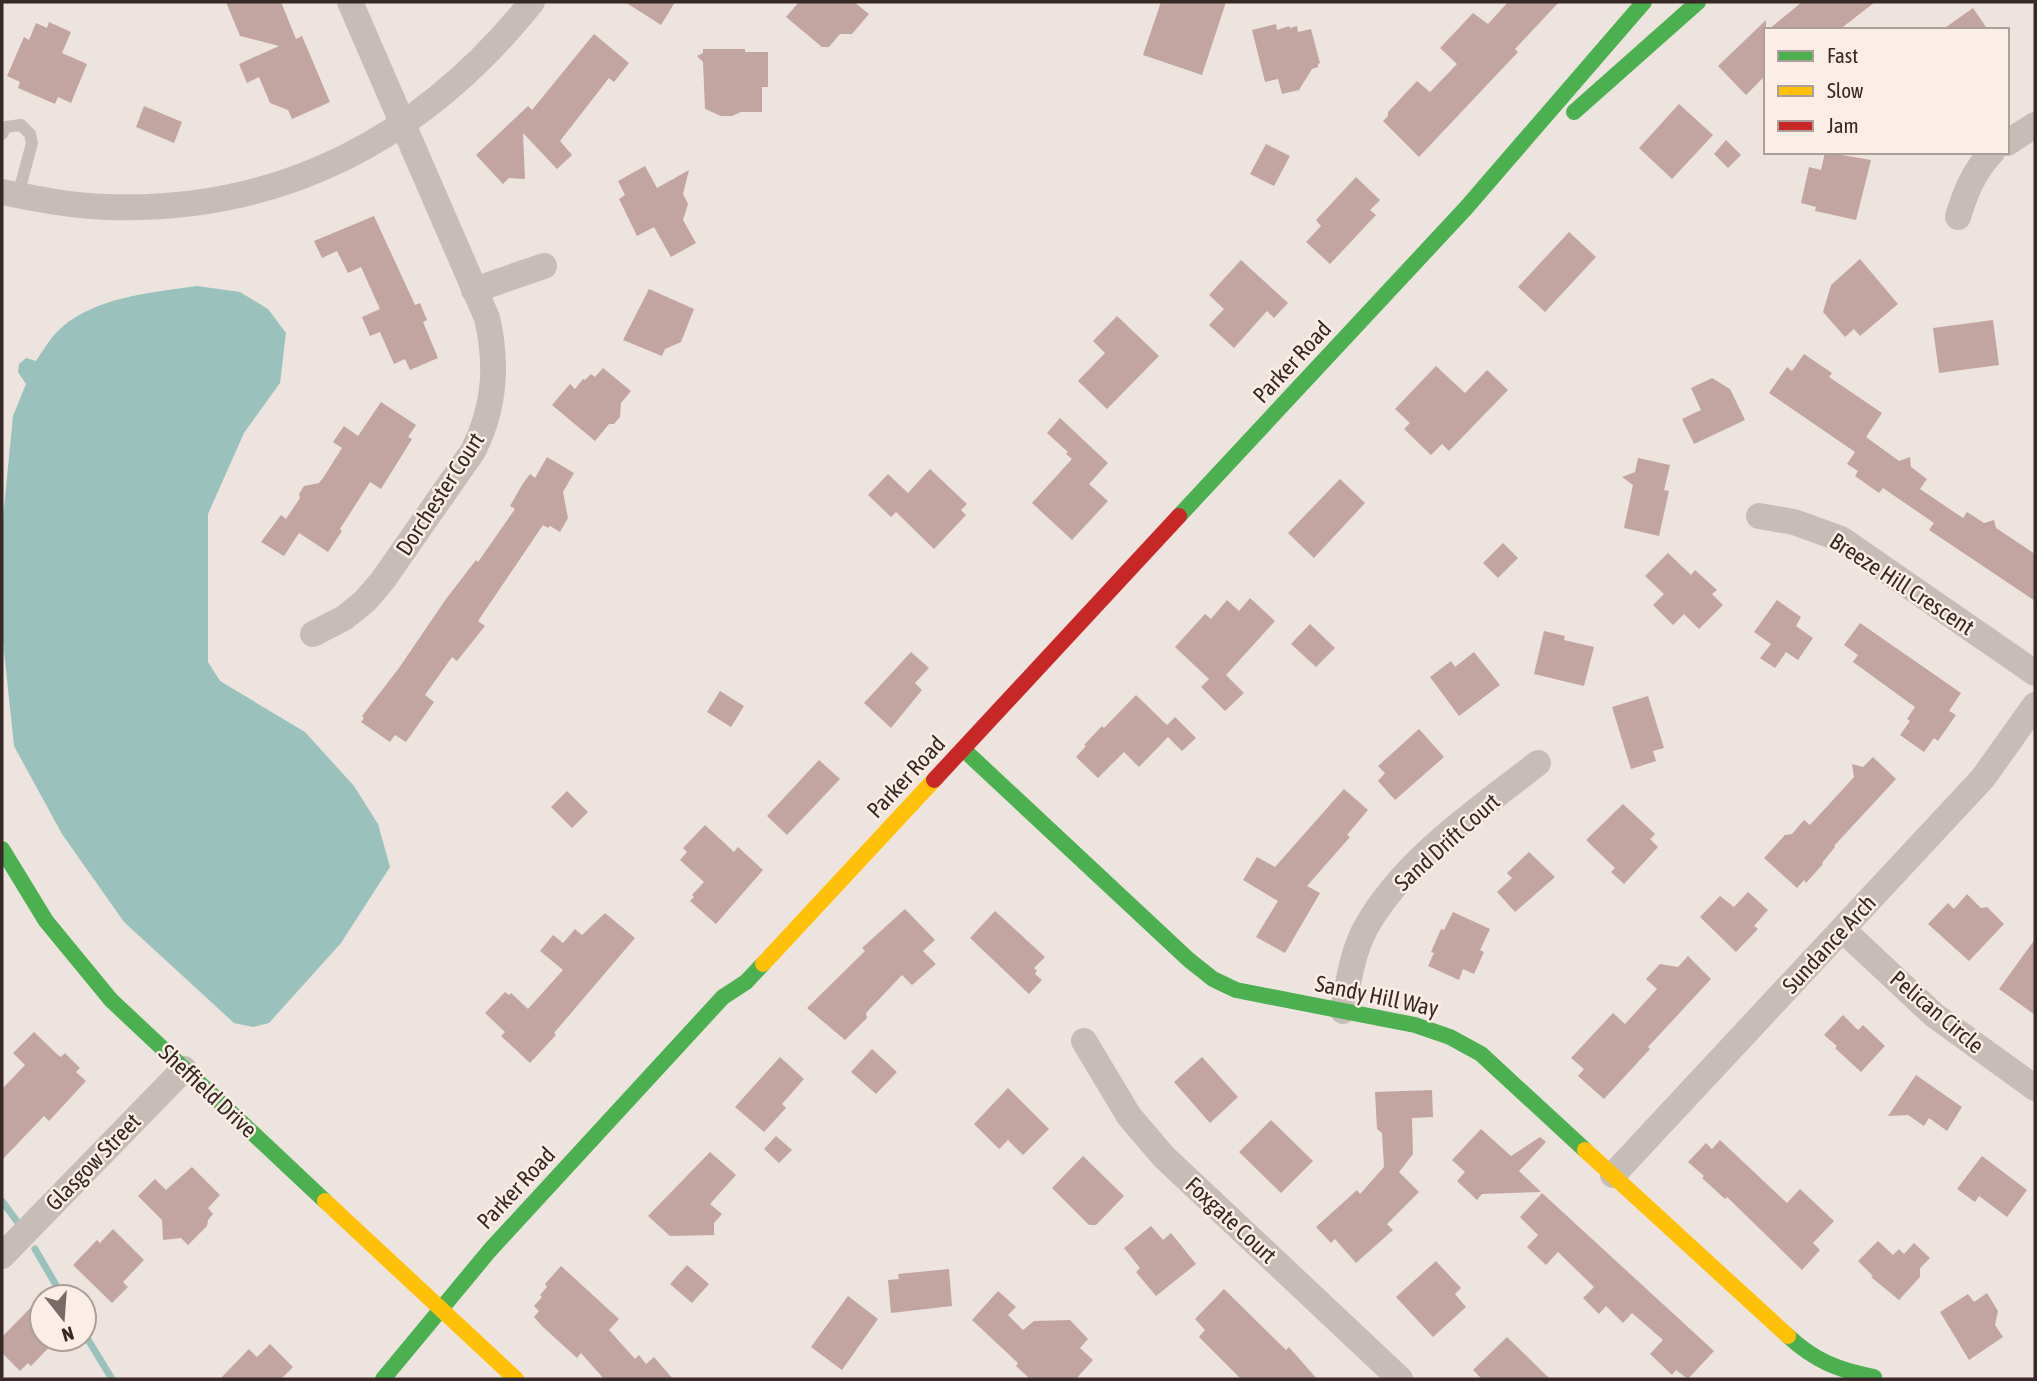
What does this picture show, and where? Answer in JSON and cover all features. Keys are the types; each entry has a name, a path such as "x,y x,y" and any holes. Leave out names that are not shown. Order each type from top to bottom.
{"street":[{"name":"Dorchester Court","path":"313,634 344,618 383,580 473,451 482,433 494,381 493,344 487,318 350,2"},
{"path":"6,194 107,207 174,206 213,201 299,178 369,145 404,124 460,81 504,36 532,2"},
{"name":"Parker Road","path":"383,1379 490,1250 723,997 746,982 1466,208 1644,2"},
{"name":"Parker Road","path":"1466,208 1698,2"},
{"path":"2009,142 2035,125"},
{"path":"1958,217 1970,183 1991,154"},
{"path":"474,290 544,266"},
{"name":"Breeze Hill Crescent","path":"1759,516 1794,522 1841,540 2035,673"},
{"name":"Sundance Arch","path":"1614,1175 1983,778 2035,705"},
{"name":"Sandy Hill Way","path":"963,749 1189,960 1213,979 1236,990 1415,1025 1460,1041 1481,1054 1805,1352 1842,1371 1874,1377"},
{"name":"Sand Drift Court","path":"1343,1011 1359,944 1365,929 1385,898 1458,826 1538,763"},
{"name":"Sheffield Drive","path":"2,849 46,921 111,1000 516,1379"},
{"name":"Pelican Circle","path":"1843,930 1934,1015 2035,1088"},
{"name":"Foxgate Court","path":"1084,1041 1129,1116 1164,1157 1400,1379"},
{"name":"Glasgow Street","path":"2,1255 184,1069"}],"lane":[{"path":"3,129 21,125 30,134 32,143 6,194"}],"water":[{"path":"197,286 240,292 268,309 286,333 280,383 244,433 208,514 208,662 220,681 305,732 354,786 378,824 390,867 341,943 269,1023 253,1027 234,1023 124,922 62,834 14,746 2,632 3,518 13,416 26,384 18,372 19,364 26,358 36,361 55,334 69,322 102,304"}],"building":[{"path":"226,2 281,2 296,39 302,36 330,102 292,119 288,110 270,103 259,77 247,83 239,64 279,46 240,36"},
{"path":"625,2 675,2 661,25"},
{"path":"799,2 854,2 869,14 852,34 840,34 829,47 822,47 786,17"},
{"path":"1161,2 1226,2 1202,75 1143,55"},
{"path":"1508,2 1559,2 1515,49 1518,52 1419,157 1383,121 1388,112 1417,81 1430,92 1457,64 1440,48 1473,13 1488,24"},
{"path":"1802,2 1875,2 1842,28 1770,28"},
{"path":"1973,8 1987,28 1945,28"},
{"path":"1766,20 1764,77 1746,95 1718,66"},
{"path":"49,22 71,32 62,53 87,64 71,103 58,97 55,104 18,88 20,82 7,76 24,37 29,40 36,23 47,28"},
{"path":"1276,24 1277,30 1289,26 1297,26 1298,32 1311,29 1320,63 1312,69 1299,90 1282,94 1278,79 1265,82 1252,30"},
{"path":"594,34 629,63 614,82 609,78 560,141 572,155 557,169 523,133 525,179 509,178 503,184 476,155 528,106 532,110"},
{"path":"703,49 768,52 768,87 762,87 762,112 721,116 705,109 703,62 697,56 703,53"},
{"path":"1679,104 1713,135 1672,179 1639,148"},
{"path":"144,106 182,122 174,143 136,127"},
{"path":"1726,140 1741,155 1728,168 1714,154"},
{"path":"1266,144 1290,156 1274,186 1250,174"},
{"path":"1825,154 1871,160 1856,220 1815,211 1816,207 1801,203 1809,167 1821,170"},
{"path":"645,166 657,188 689,170 683,194 688,204 683,220 696,243 671,257 654,227 637,236 619,199 625,195 618,181"},
{"path":"1356,177 1380,200 1370,210 1376,215 1330,264 1306,242 1321,226 1316,220"},
{"path":"374,216 415,305 420,303 427,320 423,322 438,358 410,370 405,359 394,364 380,332 370,336 362,317 380,309 361,267 348,273 337,251 322,258 314,241"},
{"path":"1569,232 1596,257 1545,312 1518,287"},
{"path":"1860,259 1898,304 1860,336 1854,329 1845,337 1823,312 1831,285"},
{"path":"1241,260 1288,303 1274,318 1267,311 1234,348 1209,325 1224,309 1209,295"},
{"path":"649,289 694,309 681,342 665,349 662,356 623,340"},
{"path":"1117,316 1159,356 1107,409 1078,381 1105,353 1093,341"},
{"path":"1993,320 1999,365 1939,373 1933,328"},
{"path":"1804,354 1832,373 1829,377 1882,413 1866,437 1899,461 1910,457 1911,467 1927,479 1920,489 1963,518 1967,512 1984,523 1994,520 1996,528 2035,554 2035,601 1929,530 1934,523 1883,488 1879,493 1855,476 1858,471 1847,464 1855,452 1769,393 1787,367 1792,371"},
{"path":"1436,366 1465,393 1487,370 1508,390 1449,451 1442,444 1431,455 1404,429 1410,423 1395,409"},
{"path":"603,368 631,391 621,403 620,417 614,424 609,424 595,441 552,405 570,384 575,389 583,379 591,374 595,377"},
{"path":"1712,378 1730,389 1745,420 1694,444 1682,419 1701,410 1691,388"},
{"path":"381,402 416,425 408,437 412,439 381,489 370,482 328,552 299,533 284,556 261,542 281,515 286,519 300,498 299,494 304,486 319,483 323,478 342,448 333,442 344,426 358,436"},
{"path":"1060,418 1108,463 1089,484 1108,501 1072,540 1032,503 1072,459 1047,433"},
{"path":"547,457 574,473 563,492 568,518 560,532 543,525 478,621 485,626 457,661 452,657 425,695 434,702 406,742 395,735 390,742 361,722 364,718 362,716 446,599 476,560 478,562 515,509 510,506 522,485 530,474 535,478"},
{"path":"1638,458 1670,465 1664,490 1669,491 1659,536 1624,528 1633,485 1622,477 1635,472"},
{"path":"930,469 967,504 961,510 966,515 934,549 896,512 891,517 868,495 888,474 908,493"},
{"path":"1340,479 1365,503 1314,558 1288,533"},
{"path":"1503,543 1518,558 1498,578 1483,563"},
{"path":"1668,553 1691,575 1695,570 1717,590 1712,594 1723,605 1699,629 1684,614 1673,625 1653,605 1664,594 1645,576"},
{"path":"1250,598 1275,621 1226,675 1244,693 1225,711 1201,687 1209,679 1175,647 1205,614 1211,619 1227,600 1239,611"},
{"path":"1777,600 1801,617 1796,626 1813,638 1798,660 1786,652 1775,668 1760,658 1771,644 1754,632"},
{"path":"1860,623 1961,693 1949,711 1956,715 1938,741 1934,738 1924,752 1900,735 1910,721 1907,719 1915,707 1853,662 1858,655 1844,645"},
{"path":"1310,624 1335,648 1316,667 1291,644"},
{"path":"1544,631 1565,636 1564,640 1594,647 1584,686 1534,674"},
{"path":"911,652 929,668 915,683 922,690 891,728 864,703"},
{"path":"1474,652 1500,685 1459,716 1430,677 1451,661 1455,667"},
{"path":"720,691 744,706 731,727 707,712"},
{"path":"1136,695 1167,725 1175,717 1196,738 1182,751 1168,737 1139,767 1124,752 1098,778 1076,757 1102,726 1104,728"},
{"path":"1648,696 1664,748 1653,751 1656,761 1631,769 1612,707"},
{"path":"1419,729 1444,757 1395,800 1378,781 1385,773 1378,766"},
{"path":"1873,757 1896,779 1834,846 1806,883 1804,880 1797,888 1764,858 1785,835 1792,834 1804,820 1810,825 1854,777 1852,764 1863,767"},
{"path":"819,760 840,779 787,835 767,816"},
{"path":"1344,789 1368,810 1347,835 1350,837 1307,886 1320,893 1285,953 1256,937 1278,901 1243,880 1257,857 1275,867"},
{"path":"567,791 588,812 572,828 551,807"},
{"path":"1623,804 1655,834 1650,839 1658,847 1624,884 1611,872 1615,868 1586,840"},
{"path":"705,825 734,852 738,847 763,870 716,924 690,901 704,882 680,860 687,852 683,848"},
{"path":"1529,852 1555,877 1515,912 1497,892 1512,878 1507,873"},
{"path":"1748,892 1768,910 1754,926 1758,929 1736,952 1700,917 1720,896 1734,907"},
{"path":"1967,894 1981,908 1987,907 2004,924 1969,961 1928,924 1948,903 1954,909"},
{"path":"905,909 935,940 923,951 936,964 912,985 902,975 845,1040 807,1008 865,951 862,948"},
{"path":"995,911 1045,957 1034,968 1037,971 1035,974 1042,980 1029,994 970,938"},
{"path":"1453,912 1490,929 1480,950 1484,952 1474,974 1463,969 1459,980 1428,966 1441,929 1444,930"},
{"path":"605,913 635,938 530,1063 501,1036 505,1032 485,1013 505,992 509,995 511,993 528,1009 563,970 540,951 553,935 563,943 575,929 582,935"},
{"path":"2035,939 2035,1015 1999,989"},
{"path":"1688,956 1711,979 1604,1099 1578,1076 1584,1069 1571,1058 1613,1013 1625,1024 1657,989 1646,979 1660,964 1678,967"},
{"path":"1843,1015 1858,1030 1863,1025 1885,1046 1861,1072 1824,1035"},
{"path":"34,1032 58,1055 61,1057 65,1053 80,1068 76,1072 86,1081 49,1121 44,1116 2,1160 2,1089 25,1065 13,1053"},
{"path":"872,1049 897,1072 876,1094 851,1072"},
{"path":"780,1057 804,1079 782,1104 786,1108 764,1132 735,1107"},
{"path":"1202,1057 1238,1097 1210,1123 1174,1082"},
{"path":"1916,1075 1962,1107 1947,1131 1929,1118 1924,1126 1908,1115 1888,1116"},
{"path":"1008,1088 1049,1129 1023,1155 1008,1140 999,1149 974,1124"},
{"path":"1432,1090 1433,1117 1412,1118 1413,1154 1399,1172 1419,1192 1387,1224 1393,1230 1356,1263 1335,1239 1331,1243 1316,1227 1357,1190 1360,1194 1384,1167 1382,1133 1377,1129 1375,1092"},
{"path":"1271,1120 1313,1161 1281,1193 1239,1152"},
{"path":"1481,1129 1511,1156 1540,1137 1546,1142 1519,1171 1541,1192 1482,1194 1477,1200 1457,1181 1465,1172 1452,1160"},
{"path":"776,1136 792,1150 779,1163 764,1149"},
{"path":"1720,1140 1787,1203 1800,1189 1834,1221 1813,1243 1820,1250 1802,1270 1688,1162 1706,1143 1712,1149"},
{"path":"710,1152 736,1175 710,1204 722,1214 714,1223 714,1235 670,1236 648,1216"},
{"path":"1083,1156 1124,1196 1096,1225 1089,1225 1052,1188"},
{"path":"1982,1156 2027,1190 2007,1217 1979,1196 1975,1202 1957,1189"},
{"path":"192,1167 220,1195 208,1208 213,1214 207,1226 188,1245 181,1238 163,1240 162,1220 138,1196 155,1179 166,1190"},
{"path":"1542,1193 1714,1351 1688,1379 1676,1370 1672,1375 1650,1354 1663,1340 1632,1313 1623,1323 1606,1306 1599,1314 1583,1298 1594,1287 1558,1252 1546,1265 1527,1247 1538,1235 1520,1217"},
{"path":"1151,1226 1163,1240 1171,1233 1196,1264 1156,1296 1136,1272 1140,1268 1124,1248"},
{"path":"113,1229 144,1260 123,1282 128,1287 112,1303 98,1289 98,1283 91,1283 73,1265 97,1240 100,1243"},
{"path":"1878,1241 1893,1255 1899,1249 1904,1254 1914,1243 1930,1258 1920,1268 1920,1277 1899,1300 1871,1277 1873,1276 1858,1261"},
{"path":"1436,1261 1461,1288 1455,1294 1466,1307 1433,1337 1396,1297"},
{"path":"687,1265 709,1284 692,1303 670,1284"},
{"path":"561,1266 619,1319 609,1330 635,1359 639,1355 646,1364 654,1357 673,1379 604,1379 581,1353 577,1358 542,1326 534,1317 539,1311 534,1306 547,1287 545,1284"},
{"path":"949,1269 952,1306 891,1313 888,1280 899,1279 898,1274"},
{"path":"1224,1289 1286,1350 1289,1347 1317,1379 1241,1379 1199,1337 1205,1330 1195,1319"},
{"path":"998,1291 1016,1307 1008,1315 1023,1330 1034,1321 1070,1320 1088,1339 1080,1348 1093,1360 1076,1379 1030,1379 1016,1366 1018,1363 972,1320"},
{"path":"1987,1293 1998,1311 1995,1325 2003,1337 1969,1360 1940,1312 1968,1294 1974,1302"},
{"path":"848,1296 878,1319 842,1370 811,1347"},
{"path":"28,1310 28,1353 44,1353 31,1366 28,1363 20,1371 2,1353 2,1337"},
{"path":"1507,1337 1550,1379 1482,1379 1473,1370"},
{"path":"270,1344 293,1367 281,1379 220,1379 249,1349 257,1357"}],"waterway":[{"path":"2,1201 22,1228"},
{"path":"35,1249 55,1283"},
{"path":"96,1353 112,1379"}],"traffic: fast":[{"path":"1179,516 1466,208 1644,2"},
{"path":"1574,112 1698,2"},
{"path":"963,749 1189,960 1213,979 1236,990 1415,1025 1450,1037 1481,1054 1585,1150"},
{"path":"2,849 46,921 111,1000 325,1201"},
{"path":"383,1379 490,1250 723,997 746,982 763,964"},
{"path":"1788,1336 1828,1363 1874,1377"}],"traffic: slow":[{"path":"763,964 934,780"},
{"path":"1585,1150 1788,1336"},
{"path":"325,1201 516,1379"}],"traffic: jam":[{"path":"934,780 1179,516"}]}
